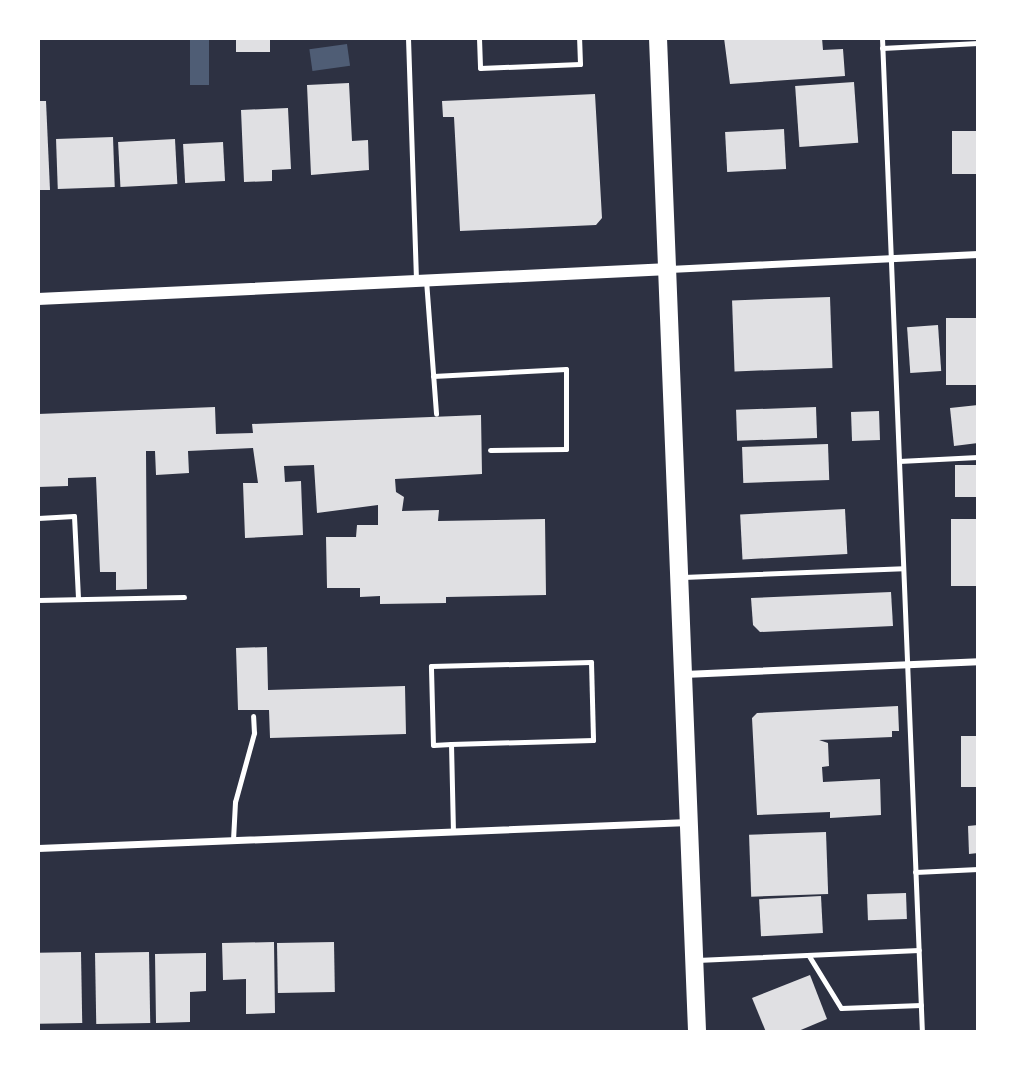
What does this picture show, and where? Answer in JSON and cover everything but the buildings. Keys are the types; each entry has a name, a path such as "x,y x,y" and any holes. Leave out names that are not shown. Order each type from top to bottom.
{"main road":[{"path":"658,38 697,1031"}],"street":[{"path":"38,299 978,254"},
{"path":"683,674 978,662"},
{"path":"38,848 689,821"}],"lane":[{"path":"408,38 421,281 436,414"},
{"path":"479,38 480,68 580,64 579,38"},
{"path":"882,38 922,1031"},
{"path":"882,48 978,43"},
{"path":"433,376 566,369 566,449 490,450"},
{"path":"899,461 978,457"},
{"path":"38,518 74,516 78,599"},
{"path":"680,577 902,568"},
{"path":"38,600 184,597"},
{"path":"591,662 593,740 451,744 433,745 431,666 591,662"},
{"path":"233,840 235,802 254,733 253,716"},
{"path":"451,744 453,832"},
{"path":"915,872 978,869"},
{"path":"694,960 919,950"},
{"path":"809,956 841,1007 921,1006"}],"water":[{"path":"190,39 209,39 209,85 190,85"},
{"path":"347,44 350,66 312,71 309,49"}]}
